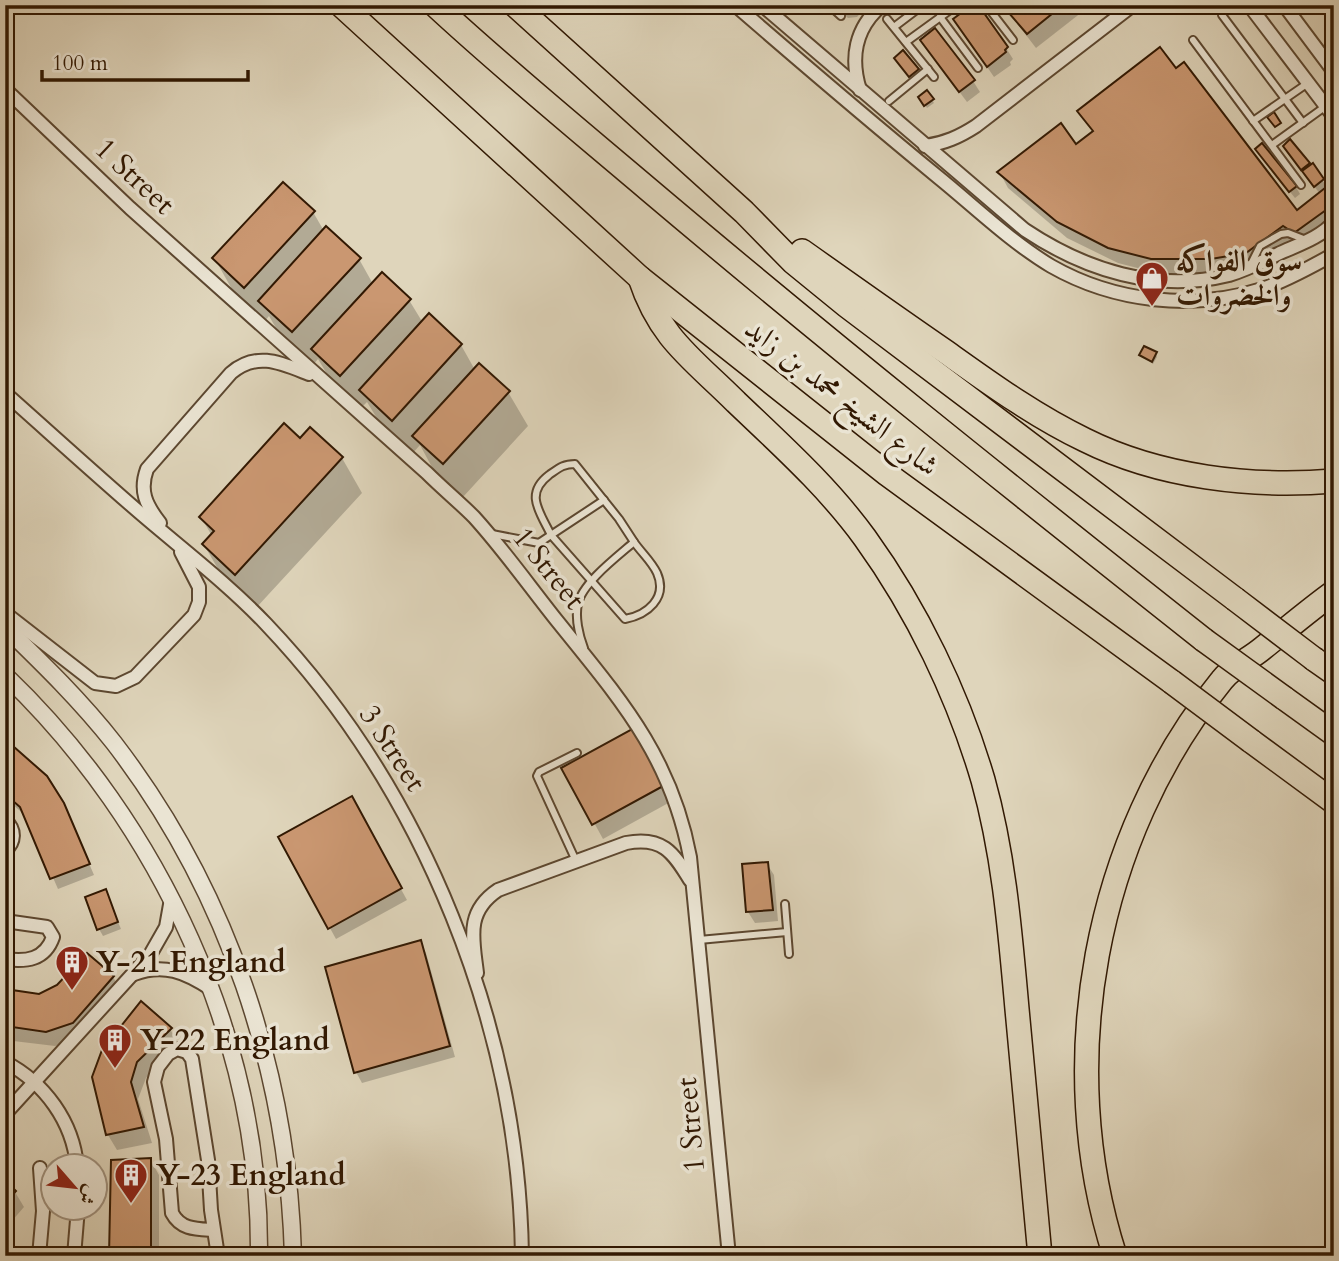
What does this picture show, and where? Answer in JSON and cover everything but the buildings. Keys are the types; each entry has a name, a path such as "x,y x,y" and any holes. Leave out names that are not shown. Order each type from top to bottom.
{"highway":[{"name":"شارع الشيخ محمد بن زايد","path":"341,5 640,278 887,474 1334,802"},
{"name":"شارع الشيخ محمد بن زايد","path":"435,5 478,46 952,440 1204,640 1334,734"},
{"path":"516,5 744,212 793,262 847,306 1334,673"},
{"path":"744,212 993,386 1038,415 1087,441 1134,459 1191,474 1303,484 1334,481"},
{"path":"640,278 653,311 672,341 821,484 865,539 916,621 956,705 983,780 994,824 1009,915 1040,1256"},
{"path":"1115,1256 1102,1216 1091,1142 1087,1080 1088,1018 1096,957 1110,897 1130,838 1156,782 1187,728 1223,678 1334,592"}],"street":[{"path":"735,5 866,118 1022,245 1050,265 1081,281 1114,292 1148,298 1206,300 1262,288 1289,278 1334,254"},
{"path":"762,5 1024,230 1050,247 1096,268 1145,280 1187,281 1227,275 1250,268 1308,240 1334,222"},
{"path":"860,90 854,72 854,52 868,19 882,5"},
{"path":"925,146 943,144 976,126 1133,5"},
{"path":"1249,5 1334,117"},
{"path":"1284,5 1334,72"},
{"name":"1 Street","path":"5,89 130,208 427,473 487,533 646,738 664,772 685,832 699,940 729,1256"},
{"path":"5,613 95,682 109,686 123,684 141,672 190,621 197,609 199,587 195,575 175,542 144,499 143,483 151,462 231,373 243,364 273,360 318,377"},
{"name":"3 Street","path":"5,393 256,614 323,690 398,801 428,863 480,995 500,1061 516,1169 522,1256"},
{"path":"5,627 67,689 114,744 168,823 208,897 255,1017 276,1094 289,1172 293,1256"},
{"path":"5,675 57,727 103,785 144,847 171,895 196,950 211,989 232,1061 248,1135 257,1210 259,1256"},
{"path":"5,820 13,833 12,843 5,852"},
{"path":"480,995 474,918 483,902 498,890 626,843 649,842 671,852 692,883"},
{"path":"5,1114 134,974 162,937 169,917 171,895"},
{"path":"5,920 43,926 50,930 53,937 46,950 37,958 25,961 5,959"},
{"path":"134,974 153,968 171,969 188,975 211,989"},
{"path":"214,1230 186,1227 177,1222 172,1213 166,1139 154,1082 158,1067 168,1054 177,1049 187,1052 192,1059 208,1160 218,1256"},
{"path":"5,1062 33,1083 65,1119 76,1152"},
{"path":"39,1256 42,1222"},
{"path":"74,1256 77,1222"}],"lane":[{"path":"829,5 841,16"},
{"path":"894,27 923,5"},
{"path":"906,42 957,5"},
{"path":"986,5 1013,40"},
{"path":"1222,15 1303,123"},
{"path":"940,18 978,68"},
{"path":"887,19 934,77"},
{"path":"1193,40 1301,185"},
{"path":"1321,56 1334,47"},
{"path":"889,101 928,69"},
{"path":"1254,121 1308,83"},
{"path":"1272,145 1326,106"},
{"path":"564,464 575,464 604,500 657,572 661,586 658,599 645,612 625,619 551,535 538,508 534,492 539,482 564,464"},
{"path":"487,533 539,543 604,500"},
{"path":"588,660 580,638 578,603 592,581 634,542"},
{"path":"577,753 537,776 577,862"},
{"path":"785,904 789,954"},
{"path":"699,940 788,932"}],"place":[{"name":"سوق الفواكه والخضروات","path":"1152,308"},
{"name":"Y-21 England","path":"72,992"},
{"name":"Y-22 England","path":"115,1070"},
{"name":"Y-23 England","path":"131,1205"}]}
